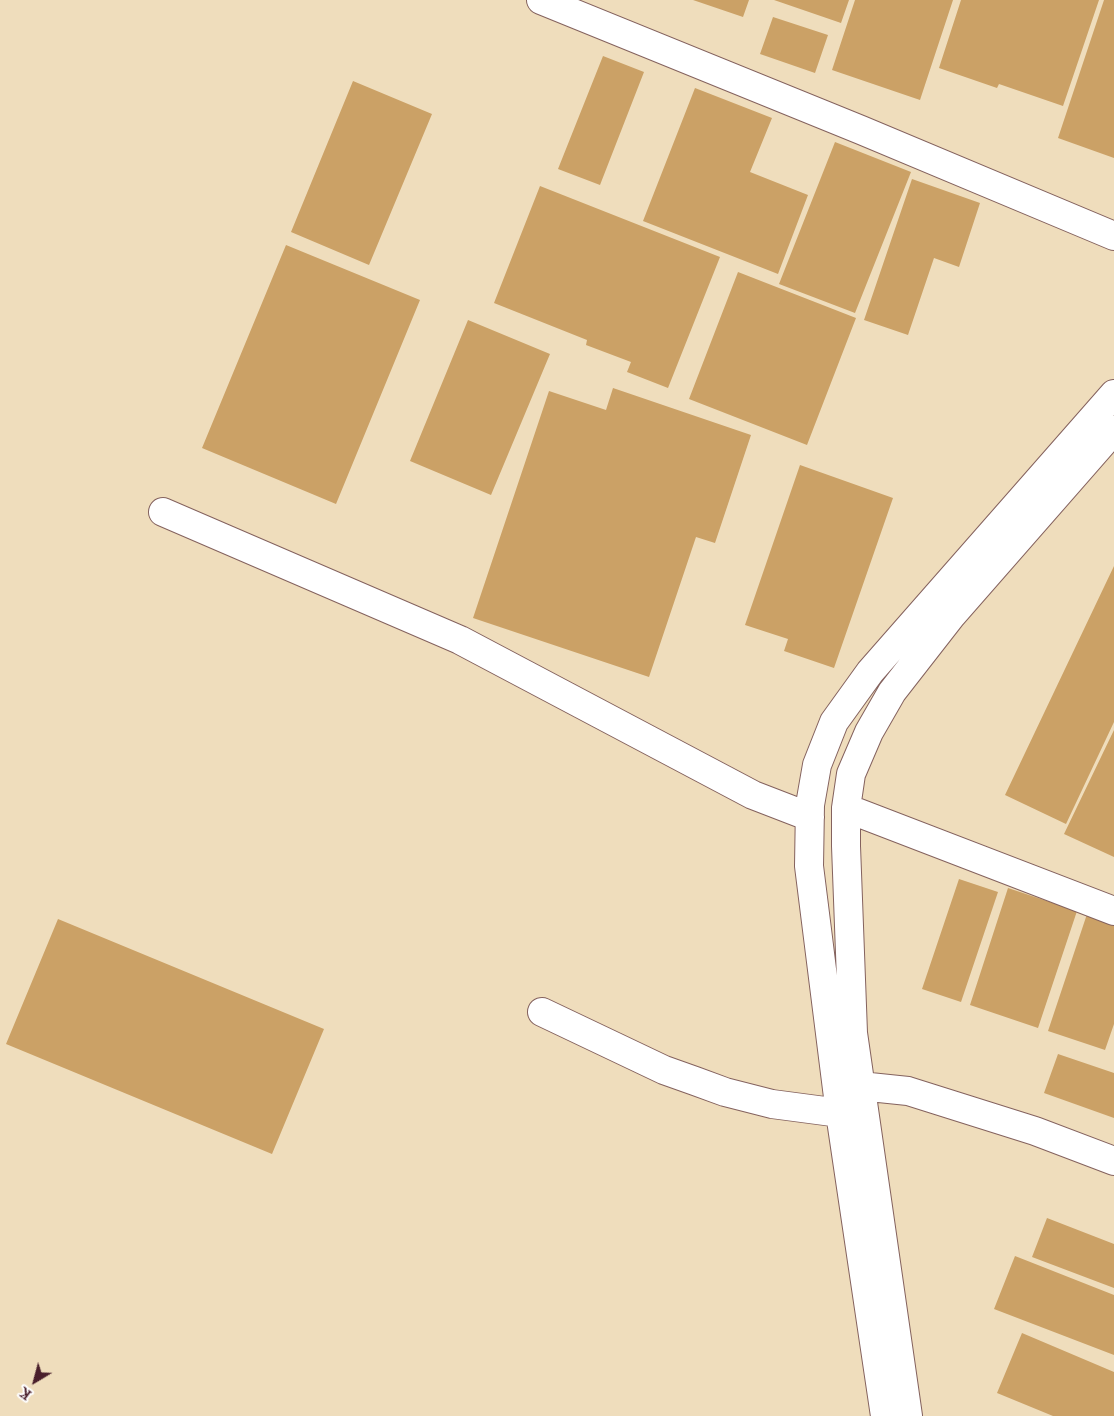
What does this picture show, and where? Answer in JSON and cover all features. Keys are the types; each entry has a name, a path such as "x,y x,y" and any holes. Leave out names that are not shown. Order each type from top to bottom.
{"street":[{"path":"541,0 861,130 1114,236"},
{"path":"908,1416 809,866 810,805 817,765 834,722 870,672 943,607 1103,431 1114,394"},
{"path":"163,512 460,640 753,795 810,817"},
{"path":"884,1416 840,1113 848,1086 853,1033 846,808 851,774 869,732 943,607"},
{"path":"846,808 1114,911"},
{"path":"542,1012 664,1070 725,1092 772,1104 840,1113"},
{"path":"848,1086 908,1091 1035,1131 1114,1161"}],"building":[{"path":"693,0 749,0 743,17"},
{"path":"774,0 849,0 841,23"},
{"path":"855,0 953,0 920,100 832,70"},
{"path":"961,0 1099,0 1063,106 999,84 997,88 939,68"},
{"path":"1104,0 1114,0 1114,158 1058,138"},
{"path":"773,17 828,35 815,73 760,54"},
{"path":"603,56 644,72 600,185 558,169"},
{"path":"353,81 432,114 369,265 291,232"},
{"path":"695,88 772,118 750,172 808,195 778,274 643,221"},
{"path":"835,142 911,172 855,313 779,284"},
{"path":"912,179 980,203 959,267 934,258 908,335 864,320"},
{"path":"540,186 720,257 668,388 627,372 631,362 586,345 587,340 494,303"},
{"path":"286,245 420,300 336,504 202,448"},
{"path":"738,272 856,318 807,445 689,399"},
{"path":"468,320 550,354 491,495 410,461"},
{"path":"613,388 751,435 715,543 696,537 649,677 473,618 549,391 606,410"},
{"path":"800,465 893,498 834,668 784,651 788,639 745,625"},
{"path":"1114,566 1114,722 1066,824 1005,795"},
{"path":"1114,730 1114,857 1064,834"},
{"path":"959,879 998,892 961,1002 922,989"},
{"path":"1008,888 1077,911 1038,1028 970,1005"},
{"path":"1087,914 1114,923 1114,1024 1105,1050 1048,1031"},
{"path":"58,919 324,1029 272,1154 6,1044"},
{"path":"1058,1054 1114,1073 1114,1118 1044,1093"},
{"path":"1047,1218 1114,1244 1114,1288 1032,1257"},
{"path":"1015,1256 1114,1295 1114,1355 994,1309"},
{"path":"1022,1333 1114,1372 1114,1416 1053,1416 997,1393"}]}
